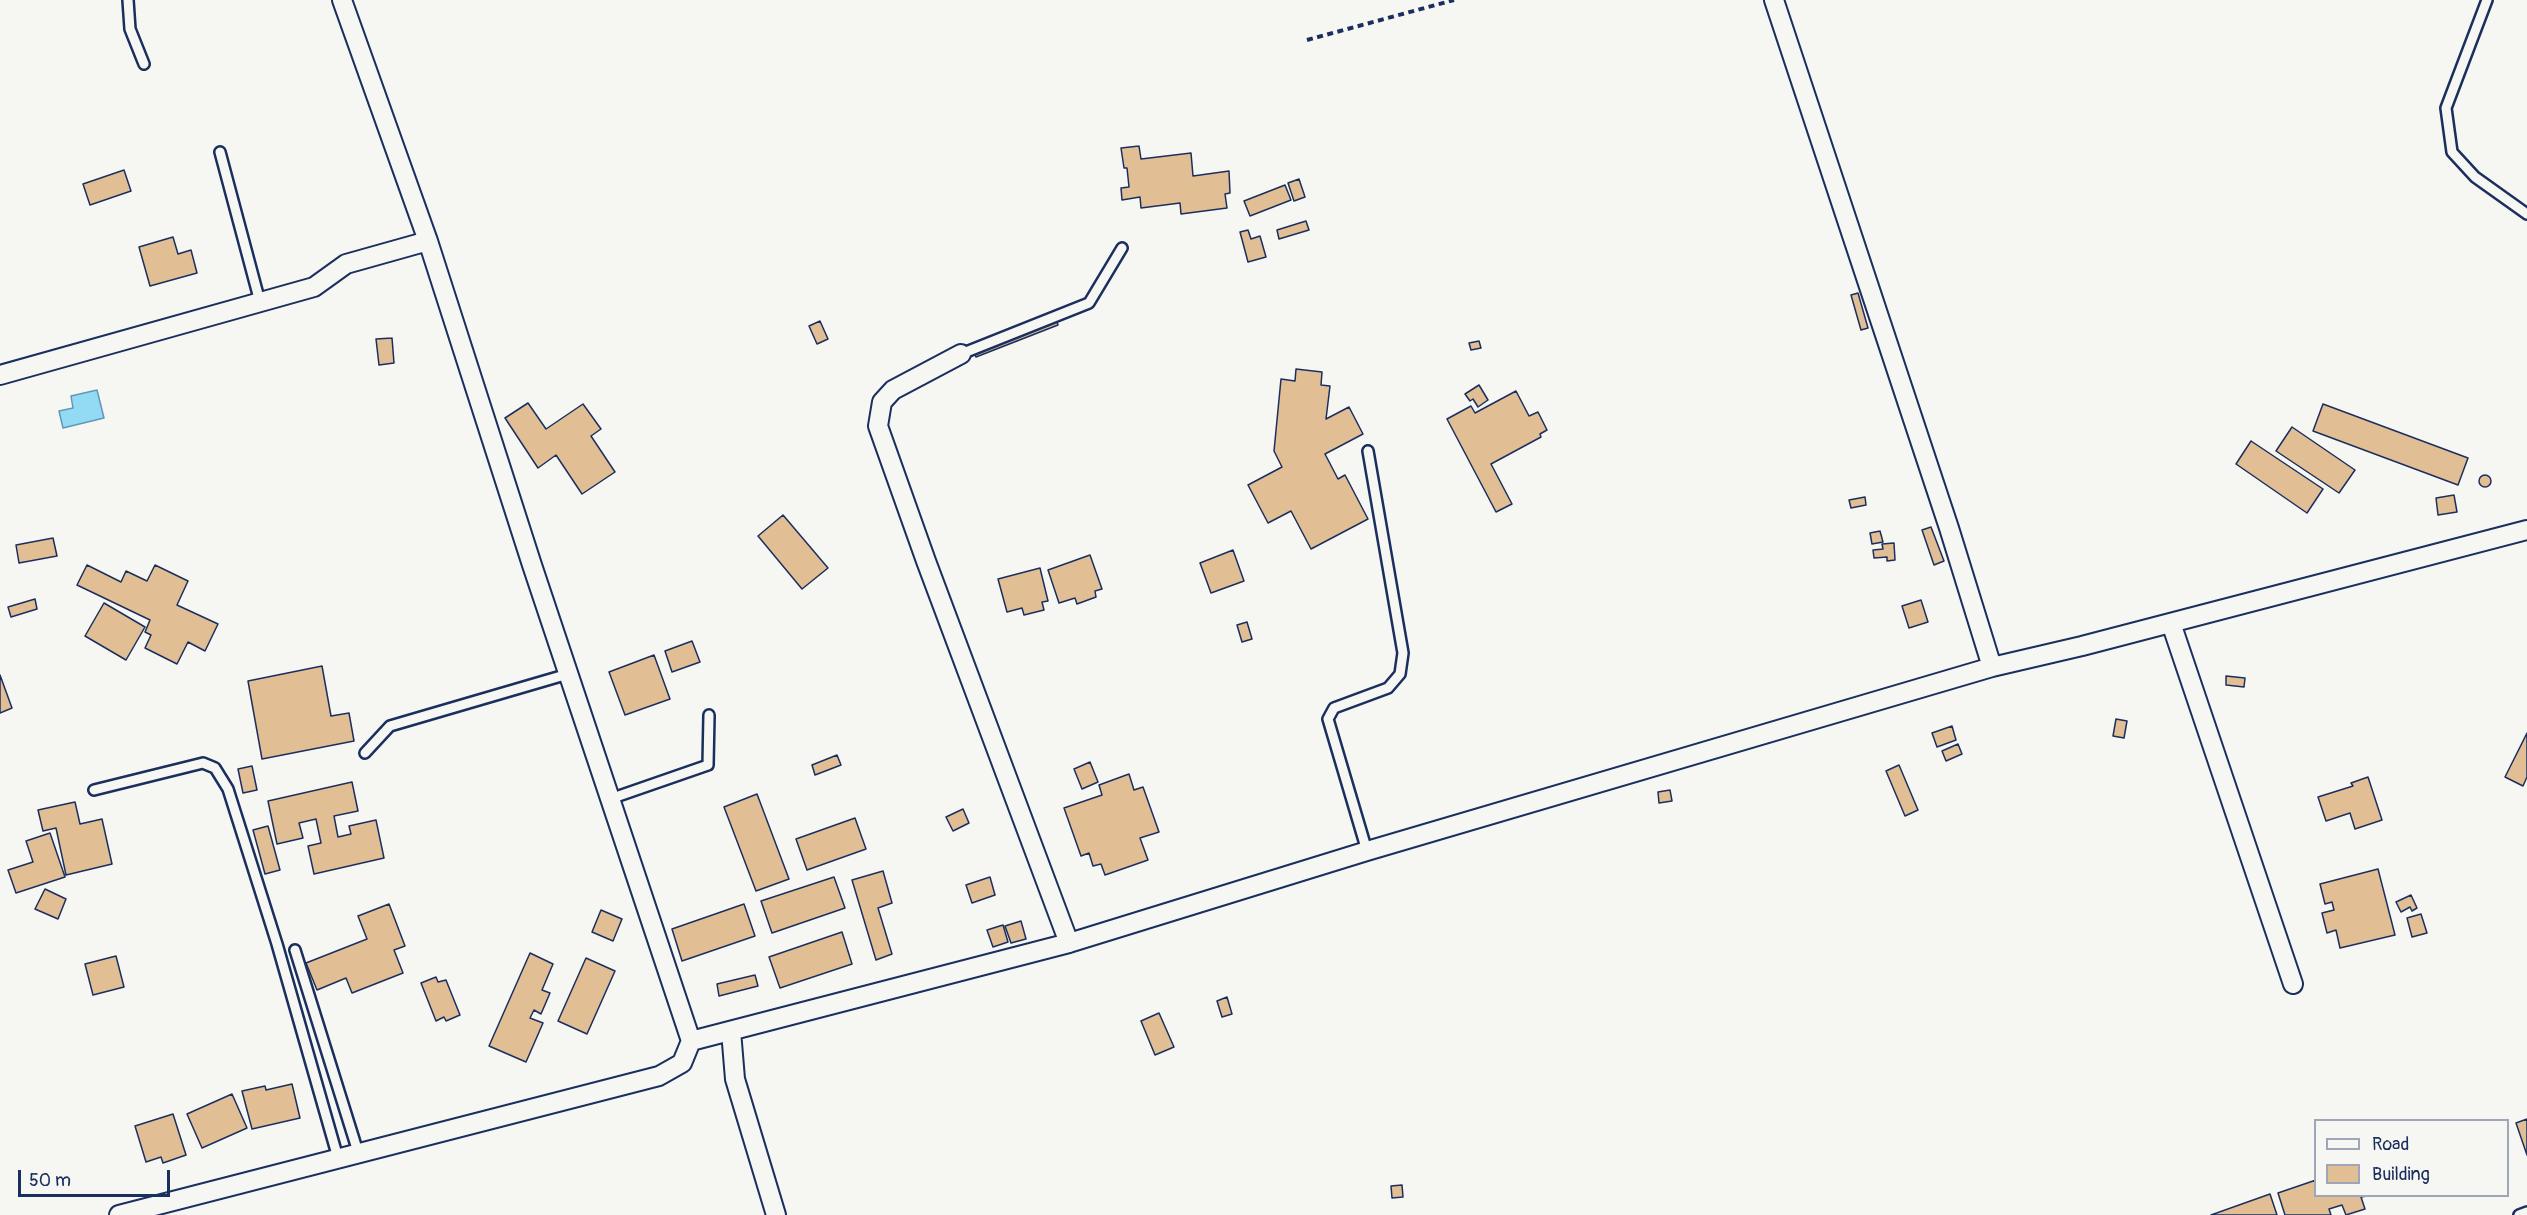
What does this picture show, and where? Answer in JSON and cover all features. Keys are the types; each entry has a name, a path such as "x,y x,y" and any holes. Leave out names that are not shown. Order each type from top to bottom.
{"street":[{"path":"119,1215 659,1076 682,1063 692,1041 568,674 428,241 342,0"},
{"path":"1774,0 1949,528 1992,667"},
{"path":"0,375 314,287 346,264 428,241"},
{"path":"961,354 893,390 882,402 878,426 1069,943"},
{"path":"692,1041 1069,943 1367,851 1992,667 2527,530"},
{"path":"2171,623 2293,984"},
{"path":"731,1031 735,1079 776,1215"}],"lane":[{"path":"128,0 130,29 144,64"},
{"path":"2487,0 2446,108 2452,152 2475,177 2514,207 2527,213"},
{"path":"220,152 260,302"},
{"path":"961,354 1089,303 1122,248"},
{"path":"1367,851 1328,719 1334,708 1388,688 1400,674 1403,653 1368,451"},
{"path":"365,753 390,726 568,674"},
{"path":"610,799 708,765 709,715"},
{"path":"94,790 203,763 215,768 228,789 277,944 338,1158"},
{"path":"295,950 357,1152"},
{"path":"2519,1215 2527,1212"}],"path":[{"path":"1307,40 1454,0"}],"water":[{"path":"97,390 104,418 63,428 59,411 73,408 71,396"}],"building":[{"path":"1139,146 1141,159 1191,153 1193,176 1229,171 1230,193 1225,194 1227,208 1181,214 1180,203 1141,208 1140,197 1122,200 1121,188 1129,187 1127,168 1124,168 1121,148"},
{"path":"124,170 131,191 90,205 83,184"},
{"path":"1299,179 1305,197 1294,201 1288,183"},
{"path":"1285,185 1291,200 1250,216 1244,201"},
{"path":"1306,221 1309,230 1279,239 1277,230"},
{"path":"1248,230 1251,239 1260,236 1266,257 1248,262 1240,232"},
{"path":"173,237 178,254 191,250 197,273 150,286 139,247"},
{"path":"1858,293 1868,328 1861,330 1851,295"},
{"path":"1054,313 1058,325 976,357 971,344"},
{"path":"820,321 828,339 817,344 809,326"},
{"path":"392,338 394,363 379,365 376,339"},
{"path":"1479,341 1481,348 1471,350 1469,343"},
{"path":"1296,369 1322,372 1321,385 1330,386 1326,419 1349,407 1363,434 1325,454 1338,479 1345,475 1368,519 1311,549 1291,511 1268,523 1248,485 1282,467 1274,451 1281,379 1295,381"},
{"path":"1479,385 1488,400 1478,407 1473,399 1470,401 1465,394"},
{"path":"1516,391 1529,416 1538,412 1547,430 1540,434 1541,437 1491,464 1512,504 1496,512 1447,419 1471,406 1475,413"},
{"path":"528,403 546,429 583,404 601,429 591,436 615,472 582,494 556,455 538,468 505,418"},
{"path":"2323,404 2468,458 2458,485 2313,431"},
{"path":"2292,427 2355,470 2339,493 2276,451"},
{"path":"2251,441 2323,489 2307,513 2236,464"},
{"path":"2487,475 2491,481 2487,487 2483,487 2479,479"},
{"path":"2454,495 2457,512 2438,515 2436,498"},
{"path":"1865,497 1866,505 1851,508 1849,500"},
{"path":"783,515 828,568 802,589 758,536"},
{"path":"1931,527 1944,561 1934,565 1922,530"},
{"path":"1880,531 1883,542 1872,544 1870,533"},
{"path":"53,538 57,556 19,563 16,545"},
{"path":"1894,543 1895,560 1887,561 1887,557 1874,558 1873,550 1883,549 1882,544"},
{"path":"1233,550 1244,581 1211,593 1200,563"},
{"path":"1090,555 1102,589 1095,591 1096,597 1077,604 1075,598 1059,603 1048,570"},
{"path":"87,565 121,582 126,571 147,581 155,565 188,581 177,605 218,624 205,651 188,642 177,664 145,648 151,635 145,632 150,620 77,585"},
{"path":"1040,568 1048,601 1042,602 1044,610 1024,615 1022,608 1007,612 998,579"},
{"path":"35,599 37,609 11,617 8,607"},
{"path":"1921,600 1928,622 1909,628 1902,606"},
{"path":"104,603 145,627 126,660 85,636"},
{"path":"1247,622 1252,639 1242,642 1237,625"},
{"path":"692,641 700,662 672,672 665,651"},
{"path":"654,655 670,699 625,715 609,672"},
{"path":"322,666 331,716 349,713 354,741 262,759 248,681"},
{"path":"0,675 12,708 0,713"},
{"path":"2226,676 2245,678 2244,687 2226,685"},
{"path":"2116,719 2127,721 2124,738 2113,736"},
{"path":"1952,726 1956,740 1937,747 1932,733"},
{"path":"2527,733 2527,777 2523,786 2505,777"},
{"path":"1958,744 1962,754 1946,761 1942,751"},
{"path":"837,755 841,765 815,775 812,765"},
{"path":"1090,762 1098,782 1082,789 1074,769"},
{"path":"1899,765 1918,810 1905,816 1886,771"},
{"path":"252,766 257,790 243,793 238,769"},
{"path":"1129,774 1134,790 1143,787 1159,832 1140,838 1148,860 1105,875 1101,864 1093,866 1089,853 1081,856 1064,808 1102,795 1099,785"},
{"path":"2368,777 2382,820 2355,829 2350,813 2326,821 2318,797 2353,786 2351,783"},
{"path":"352,782 358,811 334,816 338,837 351,834 349,826 376,820 384,858 314,874 308,846 321,843 316,819 299,823 303,838 277,844 268,801"},
{"path":"1670,790 1672,801 1659,803 1658,792"},
{"path":"757,794 789,879 756,891 724,807"},
{"path":"75,802 80,824 102,819 112,864 66,875 56,828 43,831 38,810"},
{"path":"963,809 969,823 953,831 946,817"},
{"path":"855,818 866,849 807,870 796,839"},
{"path":"268,826 280,870 265,874 253,830"},
{"path":"50,833 65,877 16,893 8,870 33,862 26,841"},
{"path":"2378,869 2395,935 2340,948 2336,930 2327,933 2322,913 2334,910 2332,902 2325,904 2320,884"},
{"path":"883,871 892,903 878,908 892,954 876,960 852,880"},
{"path":"834,877 845,908 772,933 761,901"},
{"path":"990,877 995,895 972,903 966,885"},
{"path":"45,889 66,899 58,919 35,909"},
{"path":"2411,895 2417,908 2412,911 2410,907 2401,912 2396,902"},
{"path":"389,904 405,946 394,950 403,973 352,993 346,978 317,990 306,963 367,939 358,916"},
{"path":"744,904 755,936 682,961 672,929"},
{"path":"601,910 622,919 613,941 592,932"},
{"path":"2421,914 2427,933 2412,937 2407,918"},
{"path":"1021,921 1026,939 1011,943 1005,926"},
{"path":"1003,925 1008,942 993,947 987,930"},
{"path":"842,932 852,964 780,988 769,957"},
{"path":"530,953 553,964 542,990 550,993 541,1014 534,1010 530,1018 543,1023 526,1062 489,1046"},
{"path":"116,956 124,987 93,995 85,964"},
{"path":"586,958 615,971 587,1034 558,1021"},
{"path":"755,975 758,986 719,996 717,984"},
{"path":"436,977 438,982 446,980 460,1015 446,1021 444,1017 436,1021 421,983"},
{"path":"1227,997 1232,1014 1222,1017 1217,1001"},
{"path":"1159,1013 1174,1047 1155,1055 1141,1021"},
{"path":"292,1084 300,1118 252,1129 242,1091 265,1086 266,1090"},
{"path":"232,1094 247,1128 202,1148 187,1114"},
{"path":"173,1114 186,1155 163,1163 161,1157 146,1162 135,1126"},
{"path":"2527,1119 2527,1155 2516,1123"},
{"path":"2314,1181 2314,1197 2361,1197 2365,1209 2346,1215 2342,1205 2329,1209 2331,1215 2285,1215 2278,1193"},
{"path":"1402,1185 1403,1197 1392,1198 1391,1186"},
{"path":"2270,1194 2277,1215 2211,1215"}]}
